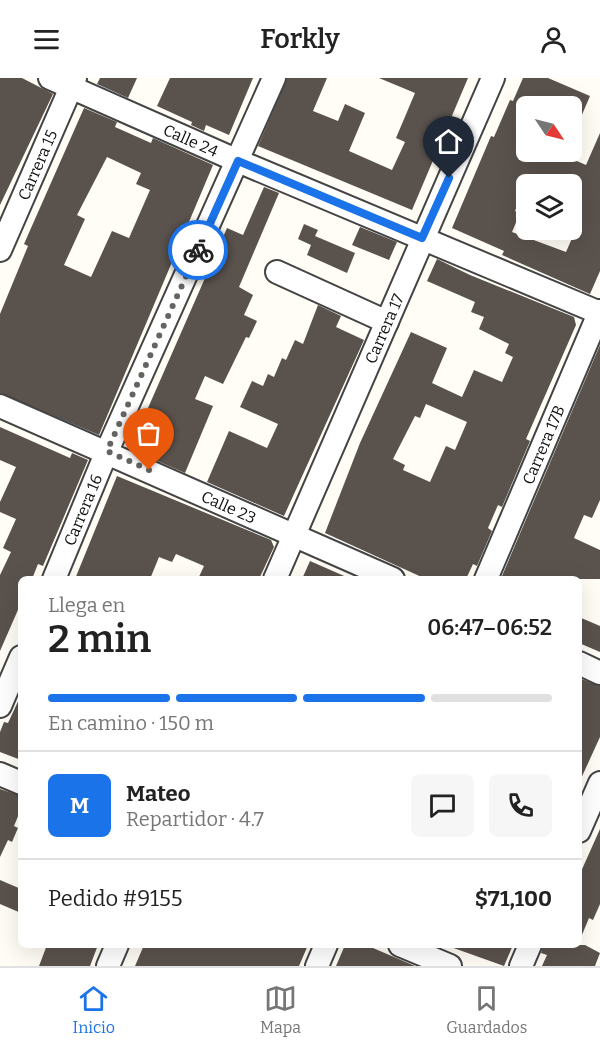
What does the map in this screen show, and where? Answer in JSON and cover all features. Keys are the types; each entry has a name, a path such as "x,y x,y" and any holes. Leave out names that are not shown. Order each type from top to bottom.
{"street":[{"name":"Calle 24","path":"50,78 73,82 238,161 600,312"},
{"name":"Carrera 16","path":"55,576 107,451 274,78"},
{"name":"Carrera 17","path":"276,576 492,78"},
{"name":"Carrera 15","path":"0,250 73,82"},
{"path":"277,272 387,322"},
{"name":"Carrera 17B","path":"487,576 600,312"},
{"name":"Calle 23","path":"0,406 107,451 386,576"},
{"path":"0,706 18,664"},
{"path":"582,664 600,673"},
{"path":"0,774 18,782"},
{"path":"582,824 600,783"},
{"path":"108,966 116,948"},
{"path":"317,966 325,948"},
{"path":"407,948 450,966"},
{"path":"521,966 529,948"}],"building":[{"path":"0,78 22,78 53,94 0,205"},
{"path":"100,78 137,78 128,98 97,84"},
{"path":"170,78 253,78 229,135 206,125 204,131 191,125 192,122 157,106"},
{"path":"287,78 327,78 313,111 338,121 345,104 365,113 349,151 392,170 405,142 396,138 415,93 379,78 468,78 412,210 258,146"},
{"path":"523,78 548,78 590,96 582,115 582,96 516,96 516,162 579,162 586,165 600,133 600,271 590,294 502,255 504,251 452,228 491,136 494,137 510,100 513,101"},
{"path":"84,108 117,122 115,127 151,143 153,138 213,165 99,435 0,393 0,314 28,246 24,244","holes":["107,157 141,173 136,184 150,190 129,238 112,231 91,277 64,265 85,219 77,215"]},
{"path":"264,187 279,193 239,287 253,295 244,315 257,321 249,338 246,337 223,384 205,376 195,399 213,406 185,473 130,449 227,228 243,235"},
{"path":"304,224 318,230 315,236 355,253 347,273 307,255 311,245 298,239"},
{"path":"360,227 397,242 389,260 352,245"},
{"path":"437,259 470,275 574,317 576,325 526,439 530,441 502,507 498,505 488,528 492,531 477,566 473,564 467,576 419,576 325,533 360,443 411,332 447,348 432,383 462,397 474,370 502,382 513,357 505,353 509,344 479,329 484,317 471,312 475,302 427,281","holes":["426,404 467,422 455,450 446,446 430,482 403,470 405,465 393,459 415,416 420,418"]},
{"path":"318,305 341,316 336,327 364,340 284,516 207,482 229,431 267,448 278,424 240,407 252,381 263,386 268,374 274,377 282,358 286,360 295,340 303,344"},
{"path":"600,345 600,500 592,518 584,515 574,538 600,550 600,579 582,579 582,576 502,576"},
{"path":"0,427 70,458 72,453 88,460 43,566 38,564 33,576 18,576 18,610 0,651 0,575 11,552 3,548 16,519 0,512 0,502 16,467 0,460"},
{"path":"117,476 271,540 274,547 260,576 199,576 204,566 176,554 172,562 159,557 151,576 76,576"},
{"path":"310,561 344,576 303,576"},
{"path":"582,618 600,626 600,652 582,644"},
{"path":"582,679 600,686 600,737 582,776"},
{"path":"18,701 18,759 0,752 0,732 4,722 8,723"},
{"path":"0,789 18,795 18,816 14,826 18,828 12,842 8,840 0,857"},
{"path":"600,829 600,904 593,920 589,918 582,935 582,869"},
{"path":"0,880 18,888 18,912 0,904"},
{"path":"582,945 585,945 600,953 595,966 542,966 547,955 541,953 542,948 582,948"},
{"path":"46,948 97,948 90,966 39,966"},
{"path":"143,948 307,948 299,966 135,966"},
{"path":"344,948 373,948 415,966 336,966"},
{"path":"454,948 512,948 504,966"}],"way so far":[{"path":"149,470 107,451 198,250"}],"route":[{"path":"198,250 238,161 422,238 449,178"}]}
